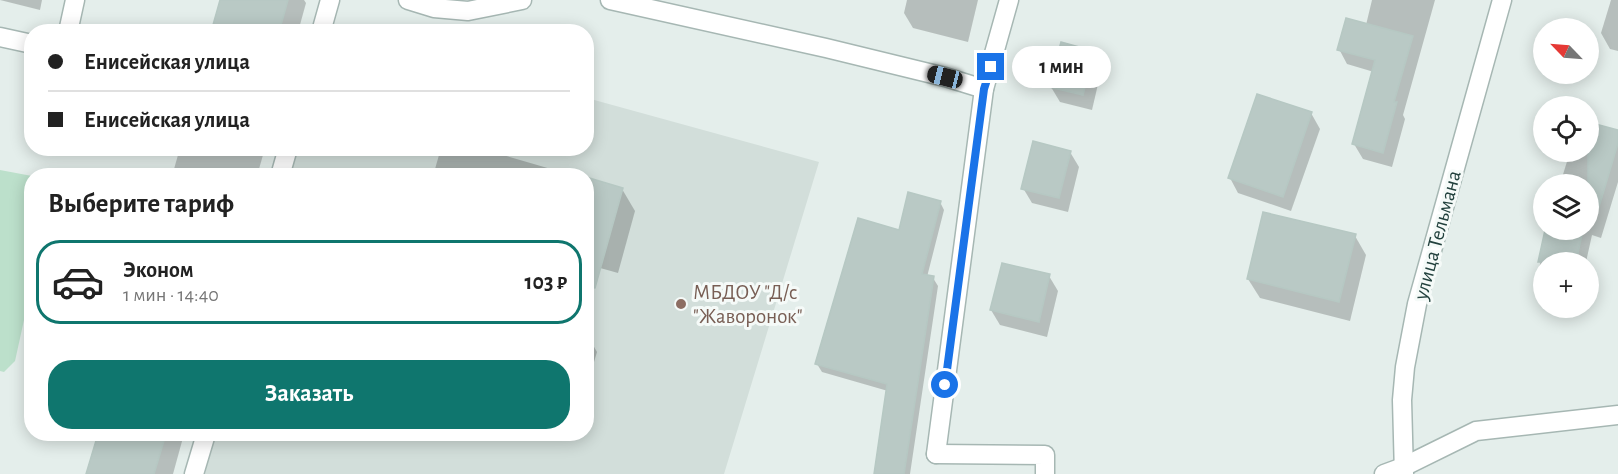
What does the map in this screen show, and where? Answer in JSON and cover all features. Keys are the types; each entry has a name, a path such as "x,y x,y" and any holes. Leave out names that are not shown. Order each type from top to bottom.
{"street":[{"path":"70,24 75,0"},
{"path":"323,24 330,0"},
{"path":"408,0 434,8 468,11 522,0"},
{"path":"610,0 826,48 945,77 984,89"},
{"path":"1009,0 984,89 936,454 1045,454 1045,474"},
{"name":"улица Тельмана","path":"1403,471 1402,400 1405,367 1417,304 1502,0"},
{"path":"0,37 24,42"},
{"path":"1384,474 1403,471 1476,431 1618,415"},
{"path":"194,474 204,441"}],"shaded area":[{"name":"МБДОУ \"Д/с \"Жаворонок\"","path":"594,100 819,162 724,474 205,474 213,441 594,441 594,168 285,168 288,156 594,156"}],"green space":[{"path":"0,170 24,174 24,320 15,361 4,372 0,371"}],"building":[{"path":"220,0 288,0 281,24 213,24"},
{"path":"1346,18 1413,36 1394,102 1397,102 1383,153 1352,144 1375,60 1337,50"},
{"path":"1061,42 1094,51 1083,95 1049,87"},
{"path":"1257,94 1312,112 1283,197 1228,178"},
{"path":"1599,125 1618,130 1618,143 1599,207 1599,174 1588,174 1588,162 1599,162"},
{"path":"1033,141 1071,151 1059,198 1021,189"},
{"path":"594,179 623,188 594,288"},
{"path":"908,192 941,201 922,274 934,276 904,474 874,474 887,384 815,364 858,218 899,230"},
{"path":"1263,212 1356,234 1339,302 1247,279"},
{"path":"1543,240 1581,240 1578,252 1540,252"},
{"path":"1002,263 1050,274 1039,322 990,310"},
{"path":"96,441 164,441 154,474 86,474"}],"place":[{"name":"МБДОУ \"Д/с \"Жаворонок\"","path":"681,304"}],"route":[{"path":"945,385 984,89 991,67"}]}
